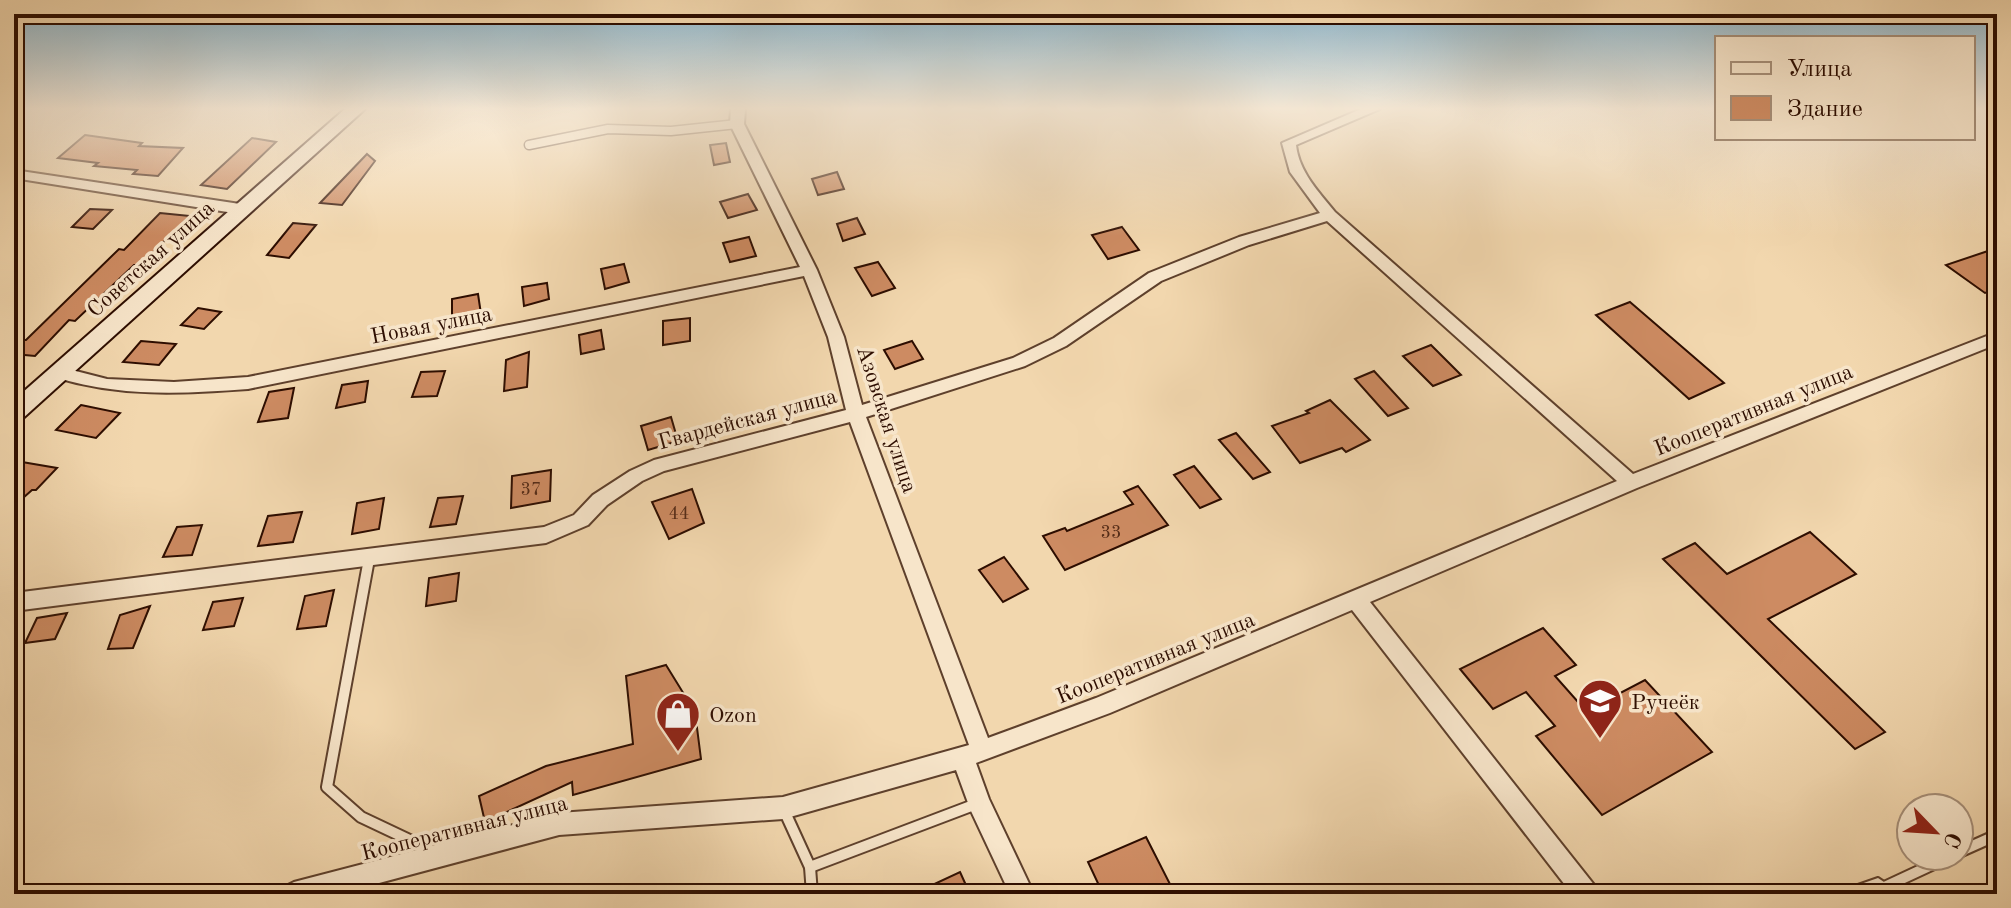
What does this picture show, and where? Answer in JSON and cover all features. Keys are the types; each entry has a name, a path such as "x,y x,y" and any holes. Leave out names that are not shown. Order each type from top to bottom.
{"street":[{"name":"Советская улица","path":"14,413 307,151"},
{"name":"Азовская улица","path":"754,151 836,337 856,414 973,754 979,803 1022,894"},
{"path":"1289,151 1299,175 1330,215 1631,483"},
{"path":"14,174 240,209"},
{"name":"Гвардейская улица","path":"14,602 546,535 581,520 600,500 636,476 660,465 856,414 1019,362 1060,342 1155,277 1244,241 1330,215"},
{"name":"Новая улица","path":"60,373 107,385 174,388 248,383 809,270"},
{"name":"Кооперативная улица","path":"294,894 559,824 783,808 973,754 1102,706 1357,601 1631,483 1996,340"},
{"path":"1357,601 1587,894"}],"lane":[{"path":"369,559 327,787 361,817 440,854"},
{"path":"810,867 979,803"},
{"path":"783,808 810,867 812,894"},
{"path":"1975,845 1997,835"},
{"path":"1874,893 1918,872"}],"building":[{"path":"66,151 180,151 158,176 133,174 137,170 94,166 98,163 58,158"},
{"path":"237,151 266,151 227,189 201,185"},
{"path":"711,151 728,151 730,162 714,165"},
{"path":"367,154 375,161 342,205 320,203"},
{"path":"837,172 844,189 818,195 812,179"},
{"path":"748,194 757,210 728,218 720,202"},
{"path":"90,209 112,210 93,229 72,227"},
{"path":"160,213 190,216 140,265 134,265 75,321 69,320 35,356 14,354 14,349 22,340 26,340 119,249 124,250"},
{"path":"857,218 865,234 843,241 837,224"},
{"path":"293,223 316,225 289,258 267,255"},
{"path":"1122,227 1139,250 1108,259 1092,235"},
{"path":"749,237 756,256 730,262 723,243"},
{"path":"1997,248 1997,289 1985,293 1946,265"},
{"path":"878,262 895,288 872,296 855,268"},
{"path":"624,264 629,282 605,289 601,269"},
{"path":"547,283 549,299 524,306 522,287"},
{"path":"478,294 481,314 452,319 452,299"},
{"path":"1630,302 1724,383 1689,399 1596,315"},
{"path":"198,308 221,312 204,329 181,325"},
{"path":"690,318 690,341 663,345 663,321"},
{"path":"601,330 604,349 581,354 579,335"},
{"path":"141,341 176,344 159,365 123,362"},
{"path":"912,341 923,359 895,369 884,350"},
{"path":"1431,345 1461,375 1433,386 1403,356"},
{"path":"529,352 527,387 504,391 506,360"},
{"path":"445,371 437,396 412,397 421,372"},
{"path":"1374,371 1408,408 1388,416 1355,379"},
{"path":"368,381 365,402 336,408 342,385"},
{"path":"294,388 288,418 258,422 269,392"},
{"path":"1330,400 1370,440 1346,452 1342,448 1300,463 1272,426 1309,413 1306,411"},
{"path":"81,405 120,413 96,438 56,430"},
{"path":"671,417 678,441 648,450 641,426"},
{"path":"1236,433 1270,472 1253,479 1219,440"},
{"path":"22,462 57,468 36,490 14,506 14,470"},
{"path":"1194,466 1221,499 1200,508 1174,475"},
{"path":"551,470 550,501 511,508 512,476"},
{"path":"1138,486 1168,525 1065,570 1043,536 1065,528 1067,531 1133,504 1124,492"},
{"path":"692,489 704,523 669,539 652,502"},
{"path":"463,496 456,524 430,527 438,498"},
{"path":"384,498 379,529 352,534 357,503"},
{"path":"302,512 293,542 258,546 268,516"},
{"path":"202,525 192,555 163,557 177,527"},
{"path":"1810,532 1856,574 1768,619 1885,732 1855,749 1663,559 1695,543 1727,574"},
{"path":"1004,557 1028,589 1003,602 979,570"},
{"path":"459,573 456,601 426,606 429,578"},
{"path":"334,590 326,626 297,629 305,596"},
{"path":"243,598 234,626 203,630 213,602"},
{"path":"150,606 133,648 108,649 120,615"},
{"path":"67,613 55,639 25,643 37,618"},
{"path":"1543,628 1576,665 1555,676 1586,711 1645,680 1712,752 1602,815 1536,736 1555,726 1526,692 1493,709 1460,669"},
{"path":"666,665 695,712 701,759 573,795 572,782 485,822 479,796 546,766 633,744 626,676"},
{"path":"1146,837 1175,894 1103,894 1088,862"},
{"path":"960,872 970,894 913,894"}],"place":[{"name":"Ручеёк","path":"1600,740"},
{"name":"Ozon","path":"678,753"}]}
